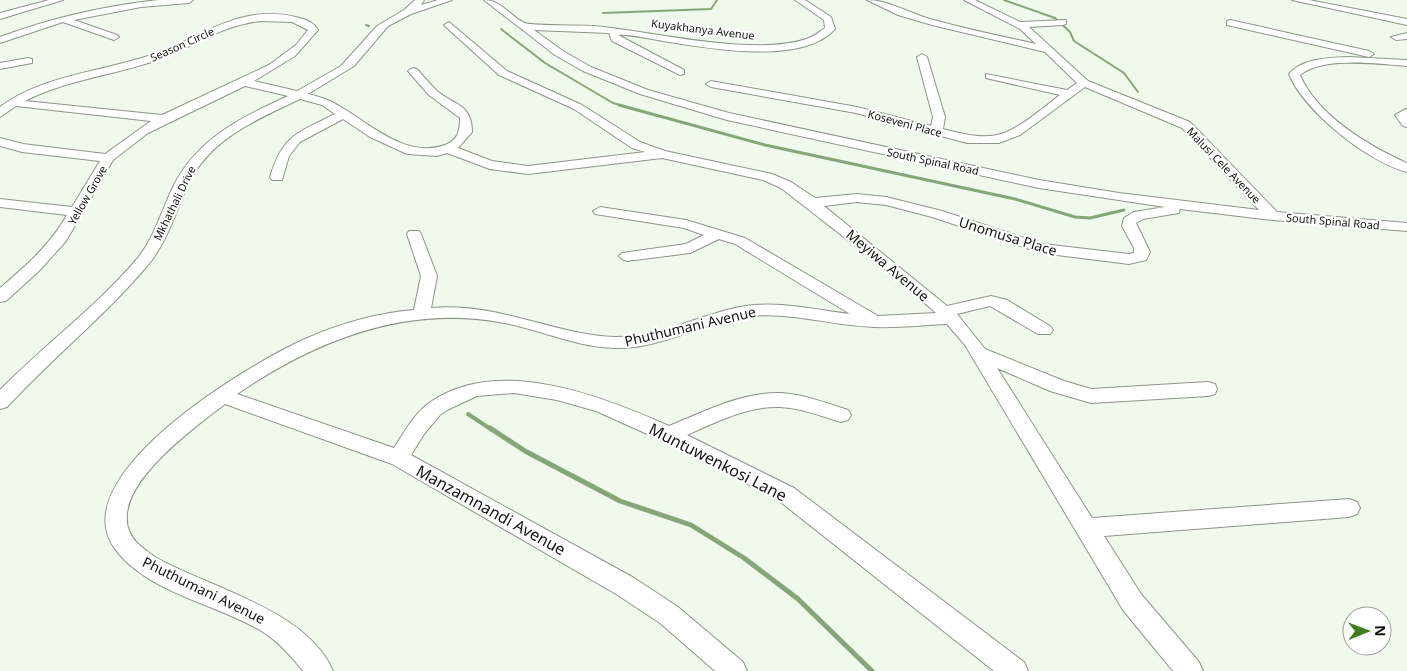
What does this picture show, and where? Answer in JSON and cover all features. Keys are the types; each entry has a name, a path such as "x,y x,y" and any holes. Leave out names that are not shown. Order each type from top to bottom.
{"street":[{"path":"0,16 60,0"},
{"path":"0,40 66,20 128,7 189,0"},
{"name":"Mkhathali Drive","path":"0,402 144,260 157,239 187,172 196,158 210,144 243,122 299,95 345,68 361,53 381,28 420,0"},
{"path":"404,12 448,0"},
{"path":"477,0 493,3"},
{"name":"Kuyakhanya Avenue","path":"523,27 564,26 754,48 794,46 821,38 830,29 828,19 799,0"},
{"path":"871,0 901,13 935,23 1048,50"},
{"name":"Malusi Cele Avenue","path":"968,0 1020,25 1084,83 1186,125 1273,216"},
{"path":"1296,0 1407,22"},
{"name":"South Spinal Road","path":"493,3 559,53 587,69 644,92 683,104 1039,184 1173,204 1273,216 1407,228"},
{"name":"Season Circle","path":"0,113 15,103 67,81 158,56 206,32 230,24 275,19 299,21 312,26 313,30 309,37 283,61 244,82"},
{"path":"66,20 114,37"},
{"path":"1020,25 1063,22"},
{"path":"1230,23 1406,63"},
{"name":"Meyiwa Avenue","path":"449,26 503,73 570,103 624,139 662,154 767,177 786,185 812,202 948,315 968,336 979,353 1132,602 1190,671"},
{"path":"616,31 615,39 680,72"},
{"path":"1396,36 1407,36"},
{"path":"922,57 939,117 936,132"},
{"path":"0,66 28,61"},
{"path":"1406,63 1369,61 1318,63 1298,69 1294,74 1295,80 1305,94 1351,137 1376,154 1407,168"},
{"path":"244,82 326,103 374,134 410,151 431,153 448,149 462,140 468,126 466,118 462,112 433,94 413,71"},
{"path":"990,76 1045,86 1070,94"},
{"name":"Yellow Grove","path":"0,297 50,251 108,158 144,130 244,82"},
{"name":"Koseveni Place","path":"711,84 857,110 936,132 976,140 1008,136 1084,83"},
{"path":"15,103 164,119"},
{"path":"1406,113 1400,115 1407,123"},
{"path":"277,177 283,154 296,139 343,115"},
{"path":"0,142 22,148 108,158"},
{"path":"448,149 490,165 528,170 662,154"},
{"name":"Unomusa Place","path":"812,202 857,198 886,201 937,214 1041,248 1129,259 1141,258 1142,254 1142,250 1131,231 1130,221 1139,215 1174,211 1173,204"},
{"path":"0,203 76,212"},
{"path":"600,211 670,221 719,233 753,247 875,322"},
{"path":"627,256 690,248 719,233"},
{"path":"414,234 428,276 421,314"},
{"name":"Phuthumani Avenue","path":"320,671 303,650 272,624 242,607 151,568 132,554 120,538 116,509 121,492 133,474 170,438 222,396 265,366 319,339 375,321 421,314 460,312 491,315 584,340 615,343 632,342 741,312 764,310 875,322 948,315 991,301 1001,304 1044,330"},
{"path":"979,353 1057,386 1091,396 1208,389"},
{"name":"Muntuwenkosi Lane","path":"399,458 419,425 442,403 462,393 500,386 545,390 610,409 786,494 1014,671"},
{"name":"Manzamnandi Avenue","path":"222,396 399,458 626,586 669,615 734,671"},
{"path":"667,435 760,401 781,400 805,404 841,416"},
{"path":"1086,528 1348,508"}],"waterway":[{"path":"603,13 711,9 717,0"},
{"path":"1004,0 1055,18 1070,32 1074,41 1124,73 1138,92"},
{"path":"501,29 545,63 613,103 623,106"},
{"path":"619,105 765,145 1015,199 1075,217 1090,218 1124,210"},
{"path":"468,414 492,430"},
{"path":"490,428 525,451 620,501 691,525 744,558 798,599 872,671"}]}
